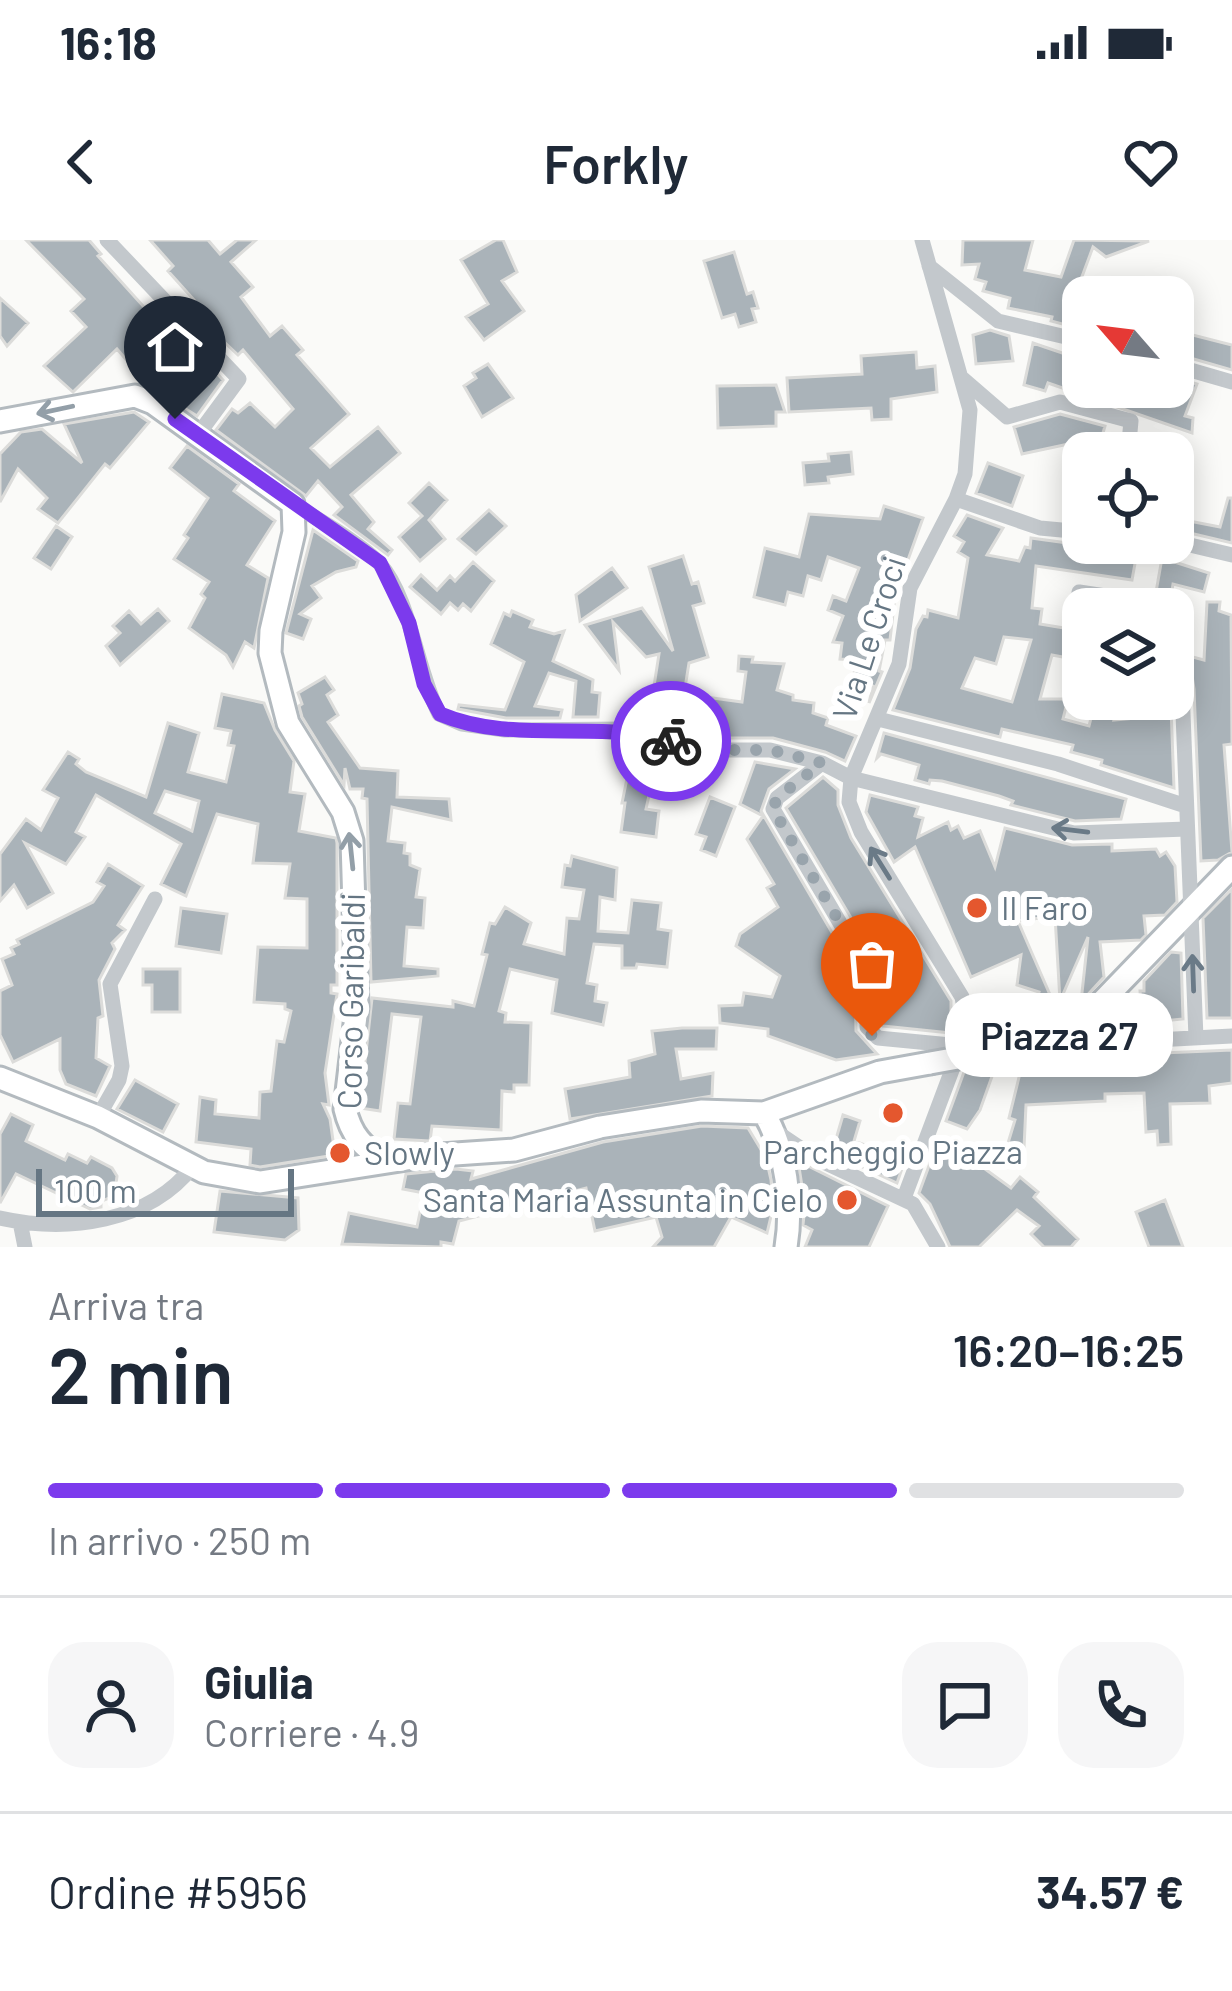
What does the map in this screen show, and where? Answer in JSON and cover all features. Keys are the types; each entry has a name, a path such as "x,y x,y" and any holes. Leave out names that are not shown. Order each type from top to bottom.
{"street":[{"path":"106,240 238,379 197,436"},
{"name":"Via Le Croci","path":"851,778 899,664 910,588 964,474 970,410 922,240"},
{"path":"927,265 998,321 1062,335"},
{"path":"1194,371 1232,382"},
{"path":"960,377 1007,417 1060,402 1131,421 1130,432"},
{"path":"0,421 135,396 153,403 380,563 409,623 424,684 440,714 462,724 505,730 625,730 701,750 770,750 822,763 851,778 1074,833 1187,829"},
{"path":"956,499 1040,528 1062,530"},
{"name":"Corso Garibaldi","path":"293,504 294,532 270,653 288,723 343,812 352,841 357,1007 345,1109 362,1146 383,1161"},
{"path":"1194,546 1232,555"},
{"path":"878,719 1058,764 1186,806"},
{"path":"1183,720 1196,1038"},
{"path":"822,763 777,798 773,809 867,969 867,1027 878,1037 968,1051 1232,1036"},
{"path":"851,778 849,802 861,832 962,997 966,1020 968,1051 904,1198"},
{"path":"1060,1045 1232,867"},
{"path":"98,1117 122,1066 110,984 155,899"},
{"path":"770,1122 880,1072 968,1051"},
{"path":"0,1066 8,1081 98,1117 193,1166 260,1182 383,1161 514,1150 600,1127 700,1111 770,1122 815,1158 913,1204 938,1247"},
{"path":"770,1122 791,1218 786,1247"},
{"path":"0,1218 20,1222 124,1216 150,1206 193,1166"},
{"path":"20,1222 25,1247"}],"building":[{"path":"26,240 89,240 171,337 160,346 168,362 165,365 188,384 206,361 223,380 197,416 148,385 117,349 73,392 44,366 86,327 71,311 84,299"},
{"path":"150,240 208,240 220,254 237,240 256,240 231,262 253,287 241,297 270,336 282,326 303,350 297,355 349,414 311,448 330,467 378,427 400,453 351,495 374,522 368,529 392,550 388,555 334,515 342,507 318,481 306,496 216,430 232,409 238,413 250,403 275,427 293,409 243,350 238,355 187,307 194,300 168,271 173,266"},
{"path":"503,240 517,272 502,281 524,311 484,340 466,317 488,304 461,260"},
{"path":"963,240 1033,240 1025,270 1061,277 1074,240 1149,241 1106,257 1093,247 1082,276 1062,276 1062,324 1051,321 1052,317 1008,308 1010,298 983,291 986,282 975,279 979,264 962,265"},
{"path":"734,252 747,294 753,292 758,308 752,309 756,322 739,327 735,314 722,318 704,261"},
{"path":"0,298 28,323 7,346 0,336"},
{"path":"990,330 1009,336 1013,361 976,364 973,335"},
{"path":"1194,335 1232,345 1232,370 1194,359"},
{"path":"1033,343 1062,353 1062,388 1048,383 1045,391 1024,385"},
{"path":"916,352 917,368 935,366 937,392 891,399 891,419 872,420 871,408 789,412 787,378 862,374 861,356"},
{"path":"488,364 513,398 482,417 464,386"},
{"path":"776,385 785,412 776,412 776,426 718,428 717,386"},
{"path":"1120,408 1188,408 1185,416 1193,418 1189,432"},
{"path":"134,412 149,422 110,468 105,464 58,523 38,509 47,498 18,469 0,502 0,454 21,432 42,429 82,463 64,424"},
{"path":"1060,414 1105,426 1103,432 1062,432 1062,445 1022,454 1014,427"},
{"path":"187,446 239,484 234,491 275,521 247,565 268,578 254,648 245,642 233,667 226,655 189,628 209,582 174,559 208,498 170,468"},
{"path":"851,452 853,474 805,485 803,463 829,461 828,454"},
{"path":"988,463 1023,476 1012,506 976,493"},
{"path":"429,483 447,500 429,520 445,539 420,561 399,537 422,516 409,503"},
{"path":"1228,498 1232,498 1232,543 1194,534 1194,522 1220,527"},
{"path":"884,506 923,518 895,596 890,640 885,640 882,672 869,703 873,686 853,681 856,660 840,659 842,643 833,642 843,616 828,610 833,596 846,601 859,568 828,557 821,580 808,576 803,596 788,592 785,605 754,597 765,548 799,557 809,514 880,519"},
{"path":"489,510 506,526 476,554 458,539"},
{"path":"967,515 1003,528 987,555 1019,561 1025,547 1030,548 1031,538 1062,542 1062,564 1135,564 1132,580 1036,566 1032,608 1042,609 1040,624 1062,628 1062,657 1052,655 1040,699 1062,699 1062,720 1089,726 1091,720 1171,720 1174,788 1101,765 1102,760 1071,752 1073,745 1002,729 1000,737 893,710 923,616 927,617 928,610 958,618 968,558 958,552 964,542 954,536","holes":["1004,637 1031,640 1012,702 962,688 975,658 996,664"]},
{"path":"56,526 72,537 51,569 34,558"},
{"path":"313,530 358,561 356,567 312,586 321,598 300,614 311,619 303,639 286,633"},
{"path":"683,556 704,603 693,606 708,657 689,663 684,694 742,702 746,672 738,671 739,656 753,657 752,662 784,664 777,690 793,695 793,700 814,703 813,713 828,718 826,725 856,736 845,761 773,738 703,738 676,731 678,712 652,716 645,700 652,699 659,654 646,657 613,622 619,670 585,625 642,608 673,651 649,567"},
{"path":"473,562 494,581 471,611 463,604 458,610 450,603 441,614 410,587 421,575 437,590 450,576 455,581"},
{"path":"1161,564 1181,564 1209,573 1204,592 1173,584 1172,588 1157,588"},
{"path":"612,568 627,588 580,621 576,595"},
{"path":"1207,602 1220,602 1219,611 1231,615 1232,744 1224,745 1232,852 1218,860 1201,861 1194,657 1204,660"},
{"path":"158,609 169,621 120,665 106,646 120,633 113,626 129,611 141,624"},
{"path":"512,611 533,620 530,627 554,634 564,631 553,661 593,680 592,692 600,693 598,717 573,717 576,681 549,673 535,706 562,710 560,718 506,718 458,709 459,705 505,710 524,662 491,644 504,613 510,616"},
{"path":"325,677 334,690 327,695 338,715 328,722 360,768 398,771 397,797 449,799 451,820 392,807 388,841 405,843 410,865 420,869 416,897 425,898 423,928 407,927 404,966 438,969 438,976 371,982 367,799 362,798 363,789 350,789 345,768 344,785 299,706 298,693"},
{"path":"222,694 264,703 294,761 290,792 305,794 299,831 336,838 337,985 331,985 331,993 337,994 325,1073 329,1105 323,1104 335,1155 260,1167 250,1165 251,1149 196,1142 200,1097 216,1100 215,1114 259,1118 260,1092 271,1091 277,1041 284,1042 291,1011 285,1004 254,1002 258,947 307,948 307,899 285,898 290,864 253,863 258,824 217,814 186,896 161,884 181,844 96,795 76,832 85,837 66,864 25,843 53,893 27,908 14,885 0,901 0,854 26,819 41,830 58,798 43,790 68,752 86,772 146,797 168,723 199,733 188,772 226,782 234,746 228,745 231,731 215,728","holes":["165,791 199,801 192,831 155,813"]},
{"path":"884,733 1126,799 1121,819 1075,821 942,781 915,780 919,765 881,754 877,758"},
{"path":"634,744 678,756 673,767 657,759 646,809 659,811 656,837 621,832"},
{"path":"755,762 795,769 769,789 761,811 855,972 856,1031 877,1054 836,1060 768,1036 768,1029 720,1023 719,1006 742,1005 744,993 772,997 780,976 736,946 740,934 778,907 767,888 774,884 747,839 763,816 740,804"},
{"path":"823,777 838,790 838,805 851,838 951,1001 951,1033 879,1022 879,974 907,969 872,923 860,933 786,808"},
{"path":"870,795 918,807 915,816 923,818 918,837 948,822 951,830 958,826 964,838 980,831 995,867 1005,828 1072,845 1112,844 1112,851 1156,849 1160,856 1166,852 1175,866 1177,902 1165,915 1144,916 1146,935 1141,940 1100,942 1104,977 1081,1002 1088,937 1060,1001 1055,916 1018,921 1057,1011 1036,1002 1039,992 1017,985 1021,955 971,977 915,847 894,862 866,812"},
{"path":"710,797 735,807 716,856 701,850 706,837 696,834"},
{"path":"572,856 617,868 615,900 600,897 598,931 628,933 632,900 661,903 658,929 671,931 667,967 637,964 636,968 622,968 622,946 594,944 587,983 597,985 595,1001 607,1003 603,1025 552,1013 557,980 510,969 499,1011 506,1013 505,1022 531,1023 529,1085 502,1091 501,1130 432,1126 430,1141 394,1139 398,1103 410,1104 421,1017 392,1014 380,1111 360,1108 372,998 474,1006 490,923 495,924 505,907 531,923 524,944 564,954 567,918 579,919 584,890 562,887 565,865 570,866"},
{"path":"108,864 143,886 118,925 125,930 112,943 115,949 99,980 103,1016 98,1018 96,1058 110,1066 96,1096 66,1084 60,1070 60,1039 13,1062 0,1035 0,991 12,985 2,959 14,954 11,948 19,944 17,940 93,902 104,886 97,882"},
{"path":"1232,889 1232,1018 1207,1018 1203,918"},
{"path":"181,908 227,914 221,953 176,946"},
{"path":"1171,952 1181,953 1183,1019 1142,1023 1144,981"},
{"path":"143,969 180,969 180,1012 152,1012 152,985 143,985"},
{"path":"717,1028 716,1049 676,1049 681,1079 713,1073 712,1096 570,1119 565,1089 630,1077 629,1061 655,1054 652,1031"},
{"path":"1232,1050 1232,1083 1209,1086 1210,1103 1170,1104 1171,1144 1158,1145 1157,1131 1146,1132 1144,1093 1105,1094 1105,1101 1026,1105 1024,1148 1008,1143 1015,1120 1009,1118 1021,1069 1027,1070 1027,1064 1069,1057"},
{"path":"995,1068 980,1110 967,1129 946,1121 964,1072"},
{"path":"135,1080 178,1104 163,1132 117,1109"},
{"path":"11,1114 33,1125 26,1141 65,1160 68,1154 87,1163 91,1157 112,1168 124,1193 90,1209 16,1174 0,1203 0,1134"},
{"path":"843,1115 860,1121 854,1141 905,1160 897,1183 832,1153"},
{"path":"702,1126 748,1128 766,1158 771,1180 773,1208 767,1233 731,1217 714,1247 653,1247 662,1237 656,1217 595,1231 586,1188 459,1221 453,1244 441,1242 441,1247 342,1244 349,1213 417,1227 424,1193 403,1189 406,1174 456,1169 473,1171 471,1179 603,1142"},
{"path":"937,1144 989,1164 985,1169 1011,1188 1020,1177 1078,1239 1071,1247 1044,1247 1031,1234 1039,1226 1017,1210 979,1247 950,1247 930,1204 919,1193"},
{"name":"Santa Maria Assunta in Cielo","path":"798,1161 888,1206 869,1247 805,1247 812,1230 803,1225"},
{"path":"220,1191 298,1198 299,1230 285,1240 214,1232"},
{"path":"1165,1200 1183,1247 1149,1247 1136,1212"}],"way so far":[{"path":"671,741 701,750 770,750 822,763 777,798 773,809 867,969 867,1027 872,1036"}],"place":[{"name":"Il Faro","path":"977,908"},
{"name":"Piazza 27","path":"872,1036"},
{"name":"Parcheggio Piazza","path":"893,1113"},
{"name":"Slowly","path":"340,1153"},
{"name":"Santa Maria Assunta in Cielo","path":"847,1200"}],"route":[{"path":"175,419 380,563 409,623 424,684 440,714 462,724 505,730 625,730 671,741"}]}
